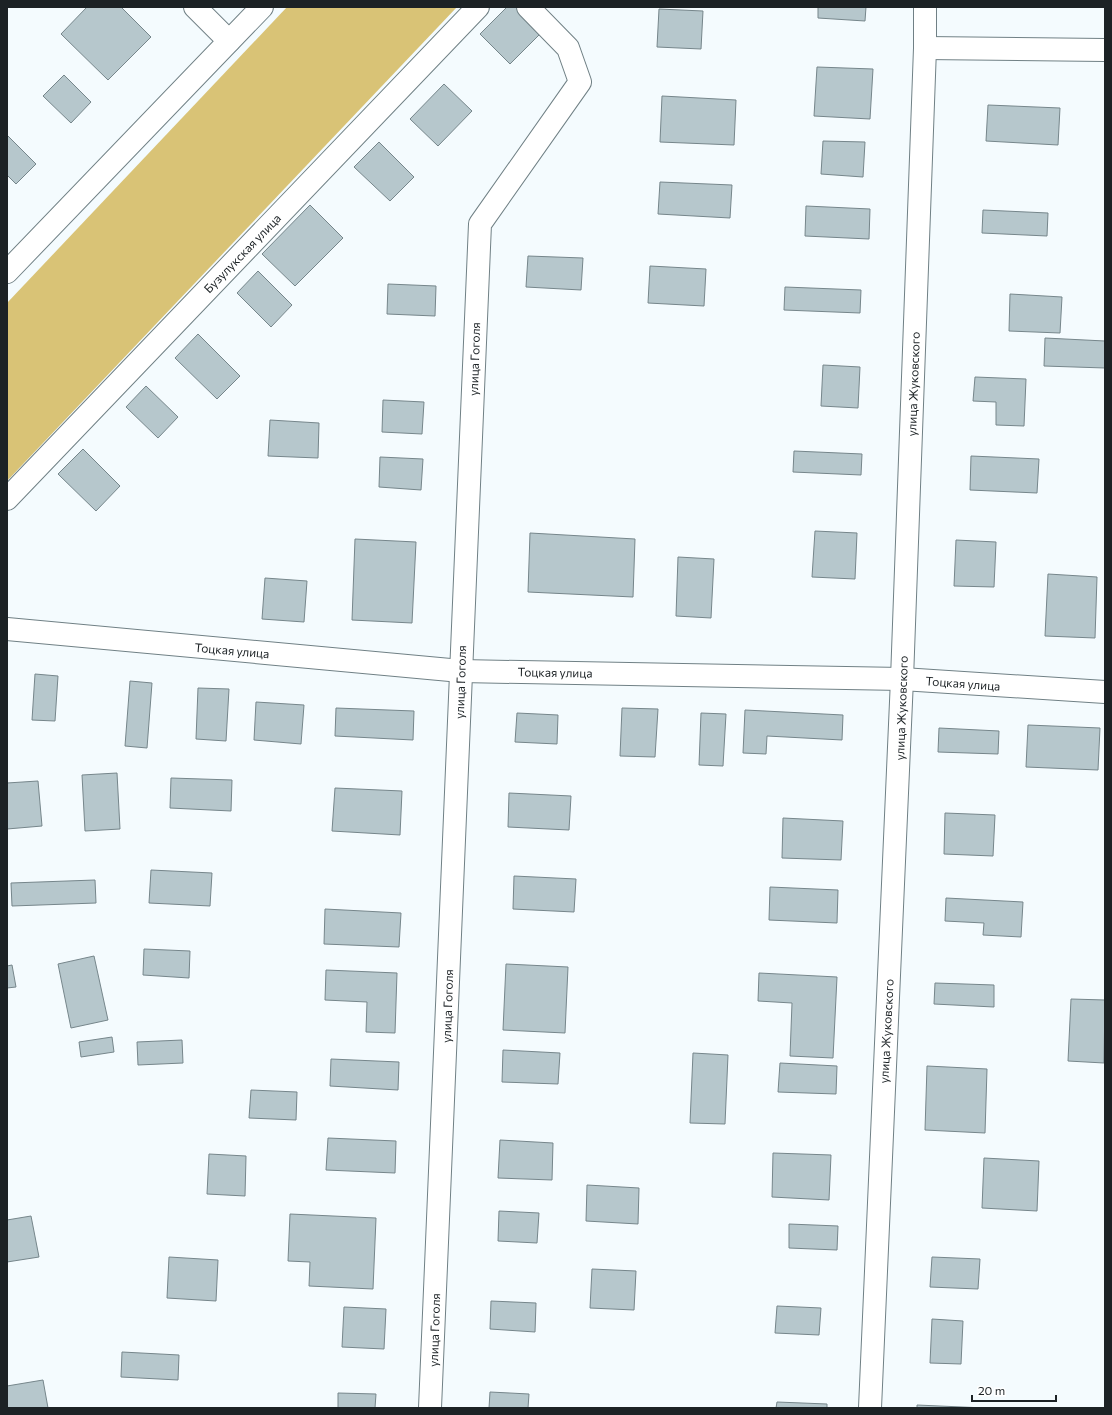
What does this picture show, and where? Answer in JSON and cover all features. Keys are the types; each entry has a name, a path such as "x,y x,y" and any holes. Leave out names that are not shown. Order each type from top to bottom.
{"street":[{"path":"195,7 229,41"},
{"path":"7,272 262,7"},
{"name":"Бузулукская улица","path":"7,499 478,7"},
{"name":"улица Гоголя","path":"430,1408 480,224 580,82 568,48 528,7"},
{"name":"улица Жуковского","path":"870,1408 902,679 925,48 925,7"},
{"path":"925,48 1105,50"},
{"name":"Тоцкая улица","path":"7,629 461,671 902,679 1105,692"}],"shaded area":[{"path":"287,7 457,7 7,481 7,303"}],"building":[{"path":"87,7 121,7 151,37 108,80 61,34"},
{"path":"507,7 519,7 543,31 510,64 480,34"},
{"path":"818,7 866,7 865,21 818,18"},
{"path":"659,9 703,11 701,49 657,47"},
{"path":"817,67 873,69 870,119 814,116"},
{"path":"64,75 91,102 71,123 43,96"},
{"path":"444,84 472,111 438,146 410,119"},
{"path":"662,96 736,100 734,145 660,142"},
{"path":"988,105 1060,108 1058,145 986,141"},
{"path":"7,135 36,164 16,184 7,175"},
{"path":"823,141 865,142 863,177 821,174"},
{"path":"379,142 414,177 390,201 354,167"},
{"path":"660,182 732,185 730,218 658,214"},
{"path":"310,205 343,238 295,286 262,254"},
{"path":"806,206 870,209 869,239 805,236"},
{"path":"983,210 1048,213 1047,236 982,233"},
{"path":"528,256 583,258 581,290 526,287"},
{"path":"650,266 706,269 704,306 648,303"},
{"path":"258,271 292,305 271,327 237,293"},
{"path":"388,284 436,286 435,316 387,314"},
{"path":"785,287 861,290 860,313 784,310"},
{"path":"1010,294 1062,297 1060,333 1009,331"},
{"path":"198,334 240,376 217,399 175,358"},
{"path":"1045,338 1105,341 1105,368 1044,366"},
{"path":"823,365 860,367 858,408 821,406"},
{"path":"975,377 1026,379 1024,426 996,425 996,402 973,401"},
{"path":"146,386 178,417 158,438 126,407"},
{"path":"383,400 424,402 422,434 382,432"},
{"path":"270,420 319,423 318,458 268,456"},
{"path":"83,449 120,486 96,511 58,474"},
{"path":"794,451 862,454 861,475 793,472"},
{"path":"971,456 1039,459 1037,493 970,490"},
{"path":"380,457 423,459 421,490 379,487"},
{"path":"815,531 857,533 855,579 812,577"},
{"path":"530,533 635,539 633,597 528,592"},
{"path":"355,539 416,542 412,623 352,620"},
{"path":"956,540 996,542 994,587 954,586"},
{"path":"678,557 714,559 711,618 676,616"},
{"path":"1048,574 1097,577 1095,638 1045,636"},
{"path":"265,578 307,581 304,622 262,619"},
{"path":"35,674 58,676 55,721 32,720"},
{"path":"130,681 152,683 147,748 125,746"},
{"path":"198,688 229,689 226,741 196,739"},
{"path":"256,702 304,705 301,744 254,740"},
{"path":"336,708 414,711 413,740 335,736"},
{"path":"622,708 658,709 655,757 620,756"},
{"path":"745,710 843,715 842,740 767,736 766,754 743,753"},
{"path":"517,713 558,715 557,744 515,742"},
{"path":"701,713 726,714 723,766 699,765"},
{"path":"1028,725 1100,728 1098,770 1026,767"},
{"path":"939,728 999,731 998,754 938,752"},
{"path":"117,773 120,829 85,831 82,775"},
{"path":"171,778 232,780 231,811 170,808"},
{"path":"38,781 42,826 7,829 7,783"},
{"path":"335,788 402,791 400,835 332,831"},
{"path":"509,793 571,796 569,830 508,827"},
{"path":"945,813 995,815 993,856 944,854"},
{"path":"783,818 843,821 841,860 782,858"},
{"path":"151,870 212,873 210,906 149,903"},
{"path":"514,876 576,879 574,912 513,909"},
{"path":"95,880 96,903 12,906 11,883"},
{"path":"770,887 838,890 837,923 769,920"},
{"path":"946,898 1023,902 1021,937 983,935 984,923 945,921"},
{"path":"325,909 401,913 399,947 324,944"},
{"path":"144,949 190,951 189,978 143,975"},
{"path":"94,956 108,1020 71,1028 58,964"},
{"path":"506,964 568,967 565,1033 503,1030"},
{"path":"12,965 16,987 7,988 7,966"},
{"path":"326,970 397,973 395,1033 366,1032 367,1002 325,1000"},
{"path":"759,973 837,977 833,1058 790,1056 792,1003 758,1001"},
{"path":"935,983 994,985 994,1007 934,1004"},
{"path":"1071,999 1105,1000 1104,1063 1068,1061"},
{"path":"112,1037 114,1052 81,1057 79,1042"},
{"path":"182,1040 183,1063 138,1065 137,1042"},
{"path":"503,1050 560,1053 558,1084 502,1082"},
{"path":"693,1053 728,1055 725,1124 690,1123"},
{"path":"331,1059 399,1062 398,1090 330,1086"},
{"path":"780,1063 837,1066 836,1094 778,1092"},
{"path":"927,1066 987,1069 985,1133 925,1130"},
{"path":"251,1090 297,1092 296,1120 249,1118"},
{"path":"328,1138 396,1141 395,1173 326,1170"},
{"path":"500,1140 553,1143 552,1180 498,1178"},
{"path":"773,1153 831,1155 829,1200 772,1197"},
{"path":"209,1154 246,1156 245,1196 207,1194"},
{"path":"984,1158 1039,1161 1037,1211 982,1208"},
{"path":"587,1185 639,1188 638,1224 586,1221"},
{"path":"499,1211 539,1213 537,1243 498,1241"},
{"path":"290,1214 376,1218 373,1289 309,1286 310,1262 288,1261"},
{"path":"31,1216 39,1257 7,1262 7,1220"},
{"path":"789,1224 838,1226 837,1250 789,1248"},
{"path":"169,1257 218,1260 216,1301 167,1298"},
{"path":"932,1257 980,1259 978,1289 930,1287"},
{"path":"592,1269 636,1271 634,1310 590,1308"},
{"path":"491,1301 536,1303 535,1332 490,1329"},
{"path":"777,1306 821,1308 819,1335 775,1333"},
{"path":"344,1307 386,1309 384,1349 342,1347"},
{"path":"932,1319 963,1321 961,1364 930,1363"},
{"path":"122,1352 179,1355 178,1380 121,1377"},
{"path":"43,1380 48,1408 7,1408 7,1386"},
{"path":"490,1392 529,1394 528,1408 489,1408"},
{"path":"338,1393 376,1394 375,1408 338,1408"},
{"path":"777,1402 827,1404 827,1408 776,1408"},
{"path":"917,1405 985,1408 917,1408"}]}
